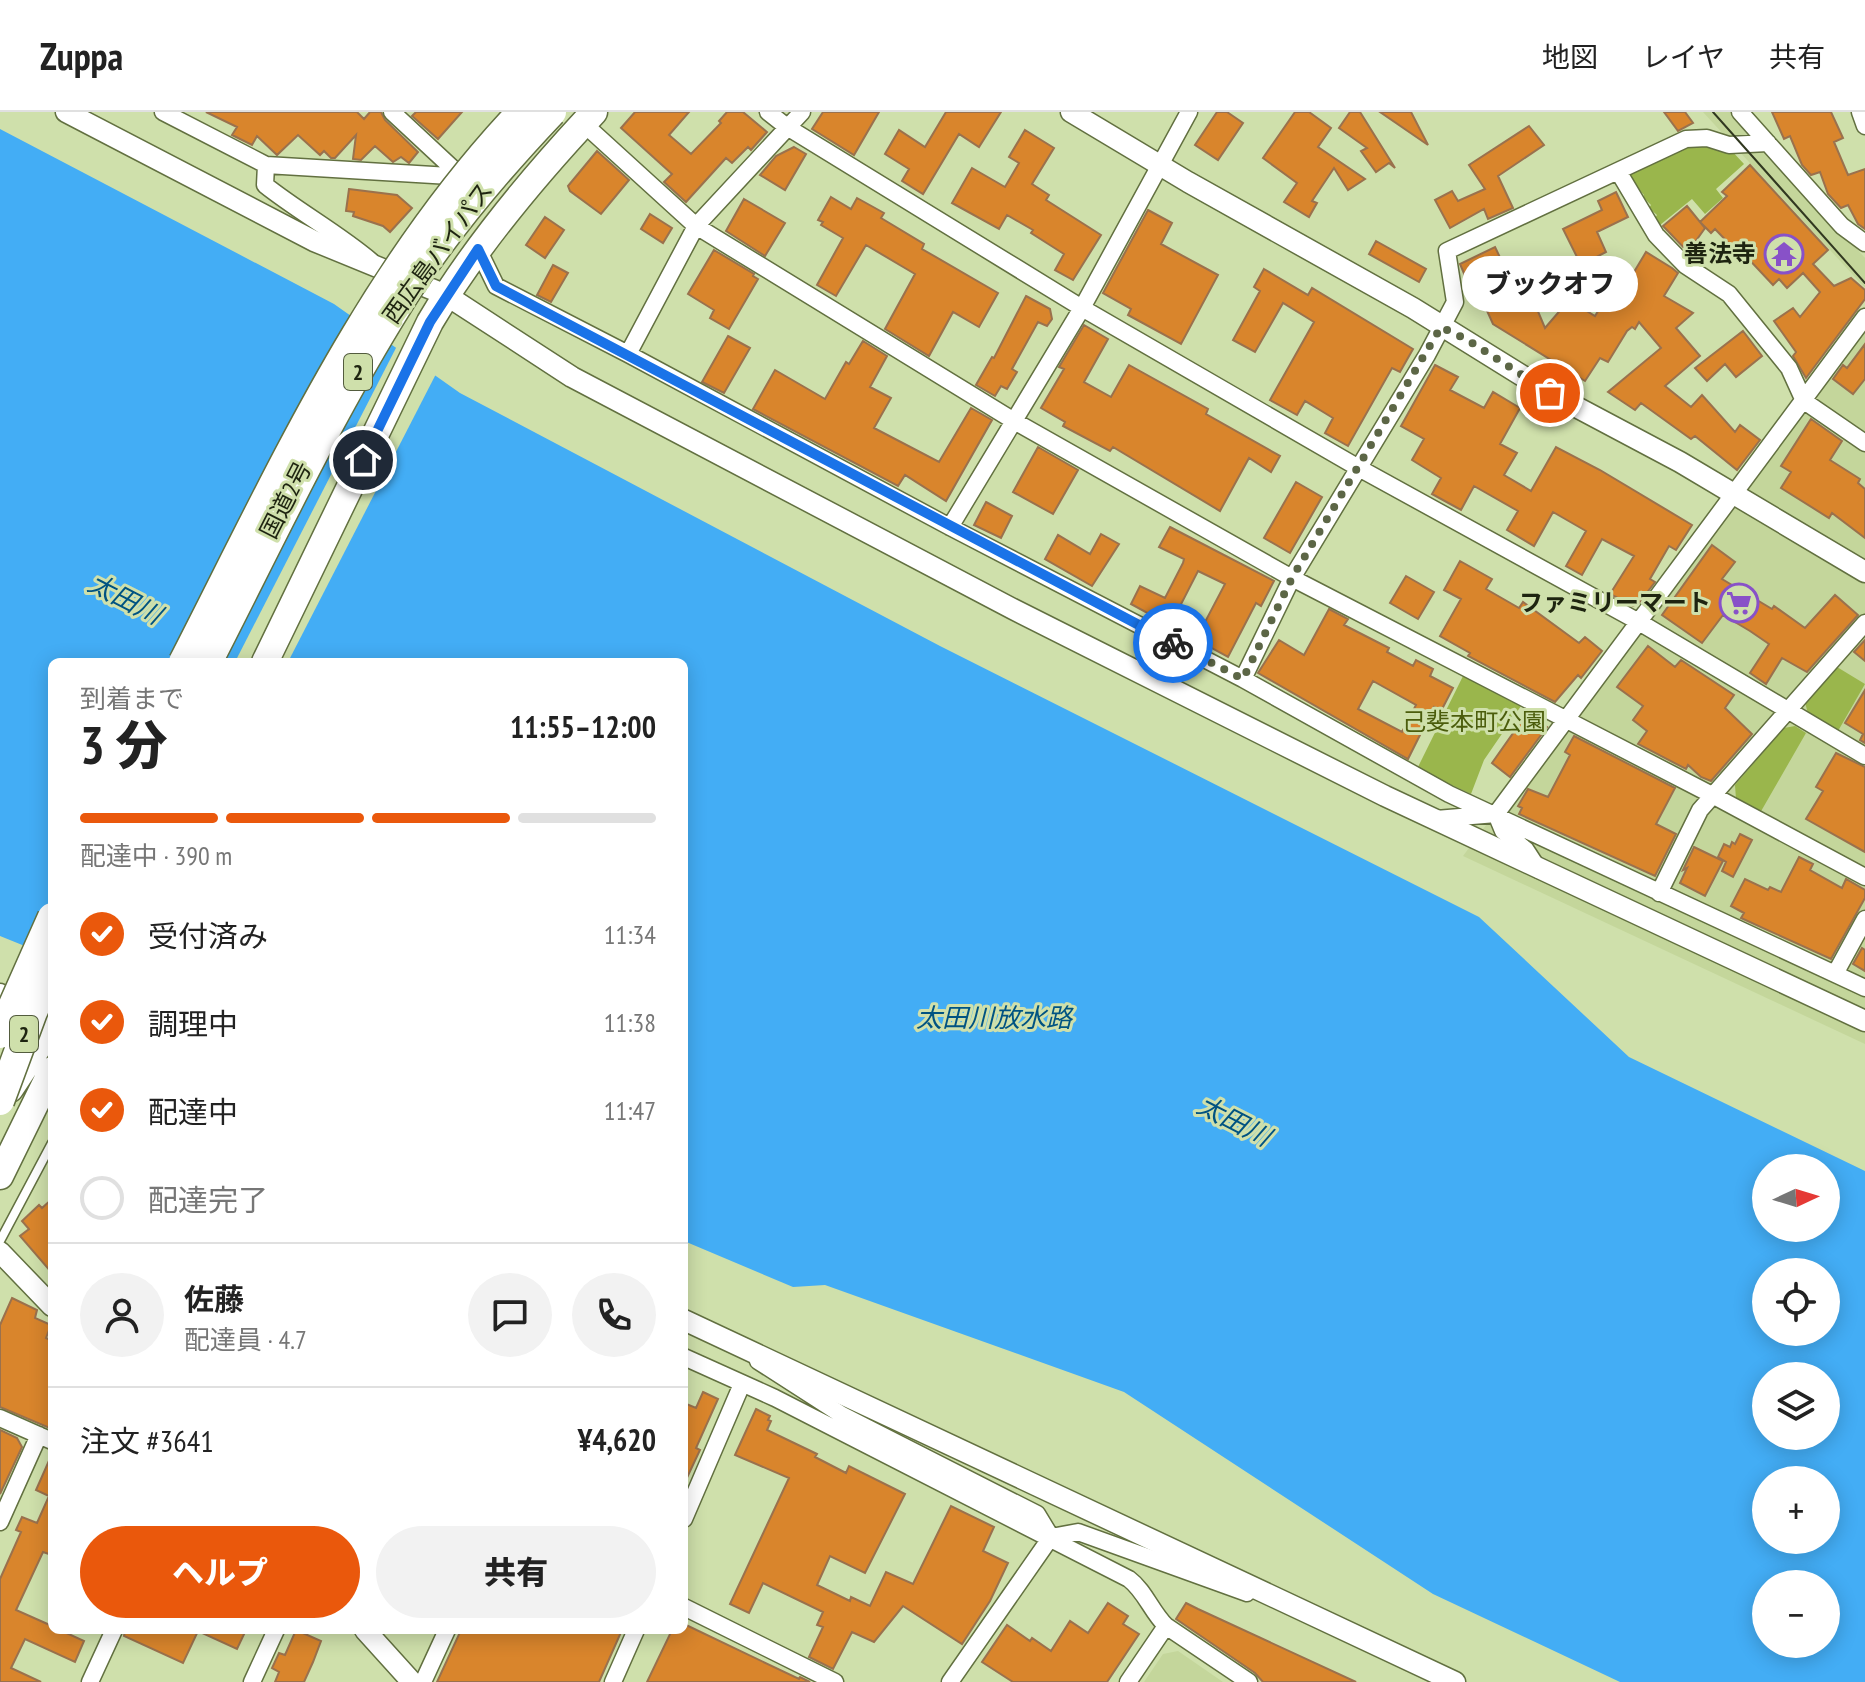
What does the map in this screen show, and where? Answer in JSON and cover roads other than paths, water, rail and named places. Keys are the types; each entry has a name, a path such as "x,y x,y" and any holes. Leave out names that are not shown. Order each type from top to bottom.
{"highway":[{"name":"西広島バイパス","path":"185,658 338,361 381,290 454,188 521,112"},
{"name":"国道2号","path":"208,658 314,446 390,305 476,189 549,112"},
{"name":"西広島バイパス","path":"208,658 360,369 401,300 477,195 549,112"},
{"name":"2","path":"267,658 430,322 446,295 478,249 589,118"},
{"name":"2","path":"0,1034 48,926"},
{"name":"2","path":"0,1065 10,1037 48,971"},
{"name":"2","path":"0,1101 48,972"},
{"path":"0,1101 40,1044 48,1039"},
{"name":"2","path":"0,1176 48,1078"}],"street":[{"path":"66,112 314,241 446,295 572,377 1013,609 1434,820 1865,1021"},
{"path":"163,112 266,165 450,176 476,189"},
{"path":"392,112 476,189"},
{"path":"768,112 787,127 1082,308 1357,467 1639,622 1865,756"},
{"path":"628,354 696,226 802,112"},
{"path":"1071,112 1466,339 1550,393 1680,462 1865,572"},
{"path":"950,527 1082,308 1189,112"},
{"path":"1740,112 1842,226 1865,243"},
{"path":"1860,112 1865,126"},
{"path":"589,118 696,226 1014,421 1292,578 1865,877"},
{"path":"1243,679 1292,578 1427,355 1455,302 1447,251 1686,139 1707,138 1729,145 1768,143"},
{"path":"266,165 265,185 351,244 380,268"},
{"path":"1618,171 1656,235 1685,265 1729,294 1789,368 1804,401 1865,443"},
{"path":"478,249 496,286 1243,679 1449,794 1865,988"},
{"path":"1434,820 1496,814 1865,317"},
{"path":"1659,893 1700,810 1865,623"},
{"path":"1496,814 1503,831 1526,850 1539,870"},
{"path":"1835,974 1865,919"},
{"path":"0,995 48,1019"},
{"path":"0,1252 48,1302"},
{"path":"688,1322 1455,1682"},
{"path":"743,1347 778,1375 842,1415 1037,1514 1051,1537"},
{"path":"688,1359 1051,1537 1129,1579 1137,1585 1166,1626 1249,1682"},
{"path":"688,1510 742,1384"},
{"path":"855,1400 894,1441"},
{"path":"0,1418 46,1438 0,1522"},
{"path":"950,1682 1051,1537 1078,1532 1321,1617"},
{"path":"688,1609 835,1682"},
{"path":"1128,1682 1166,1626"},
{"path":"90,1682 112,1634"},
{"path":"252,1682 274,1634"},
{"path":"369,1634 412,1682"},
{"path":"423,1682 445,1634"},
{"path":"613,1682 634,1634"}],"lane":[{"path":"0,1241 48,1151"}],"water":[{"name":"太田川放水路","path":"0,129 334,304 460,393 940,646 1479,917 1629,1057 1830,1154 1752,1154 1752,1242 1840,1242 1840,1159 1865,1171 1865,1682 1620,1682 1433,1594 1124,1392 825,1285 793,1287 688,1243 688,658 48,658 48,955 0,936"}],"tram line":[{"path":"1713,112 1865,283"}],"place":[{"name":"善法寺","path":"1784,254"},
{"name":"ブックオフ","path":"1550,393"},
{"name":"ファミリーマート","path":"1739,603"}],"water label":[{"name":"太田川","path":"125,599"},
{"name":"太田川","path":"1234,1121"}],"park label":[{"name":"己斐本町公園","path":"1474,722"}]}
